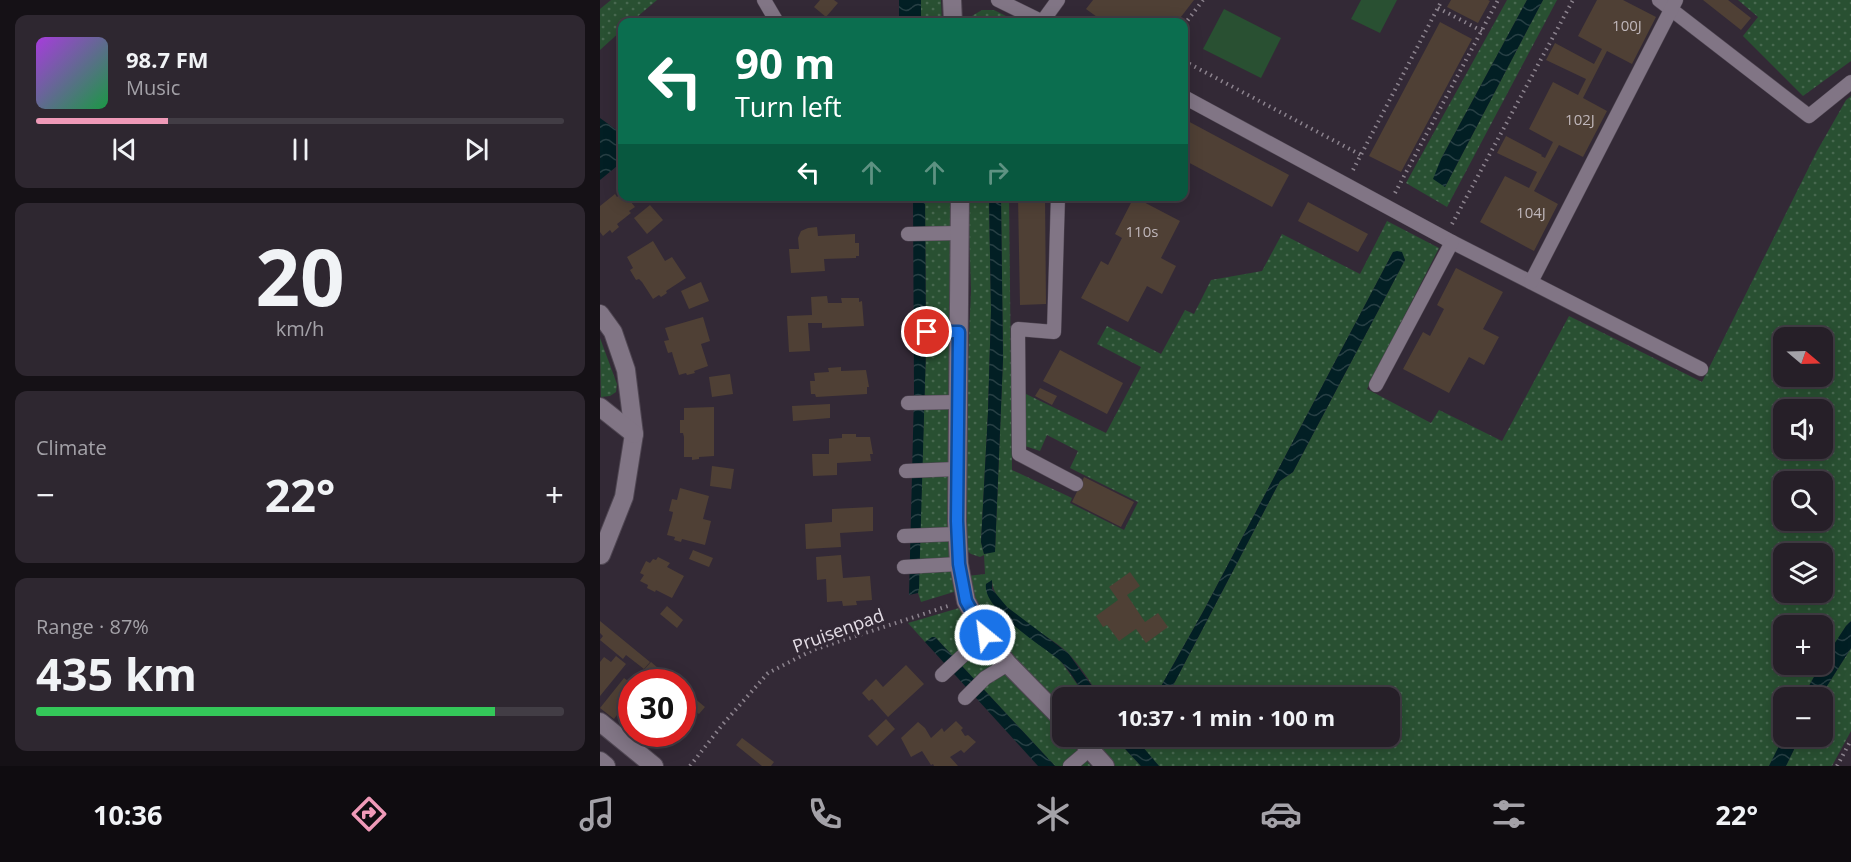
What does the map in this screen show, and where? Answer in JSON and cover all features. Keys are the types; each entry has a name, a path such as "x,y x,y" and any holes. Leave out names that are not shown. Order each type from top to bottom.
{"street":[{"path":"952,0 953,18"},
{"path":"960,201 957,469 959,564 966,601 985,635 1008,664 1052,709"},
{"path":"600,314 613,332 626,370 634,434 624,496 601,555"},
{"path":"600,407 634,434"},
{"path":"600,722 654,766"},
{"path":"1088,747 1105,766"},
{"path":"600,761 606,766"}],"lane":[{"path":"764,0 775,18"},
{"path":"1045,18 1058,0"},
{"path":"1659,0 1674,5 1809,116 1851,82"},
{"path":"1008,2 1035,18"},
{"path":"1531,282 1674,5"},
{"path":"1188,99 1448,240 1701,369"},
{"path":"1058,201 1054,332 1018,329 1019,454 1076,484"},
{"path":"908,234 961,233"},
{"path":"1376,386 1448,240"},
{"path":"908,334 959,332"},
{"path":"909,403 958,402"},
{"path":"906,471 957,469"},
{"path":"904,537 957,534"},
{"path":"904,567 959,564"},
{"path":"942,675 985,635"},
{"path":"965,698 985,678 1008,664"},
{"path":"1070,766 1081,747"}],"path":[{"path":"1188,20 1203,0"},
{"path":"1345,184 1442,0"},
{"path":"1388,207 1498,0"},
{"path":"1448,240 1573,0"},
{"path":"1438,8 1482,31"},
{"path":"1188,64 1361,155"},
{"name":"Pruisenpad","path":"690,766 768,673 813,650 966,601"},
{"path":"1837,766 1851,740"}],"green space":[{"path":"611,0 657,0 636,18 618,18 618,34 600,50 600,9"},
{"path":"921,0 941,0 942,18 921,18"},
{"path":"1361,0 1397,0 1380,33 1351,19"},
{"path":"1507,0 1527,0 1441,159 1445,187 1543,0 1557,0 1447,207 1406,183"},
{"path":"1738,0 1851,0 1851,61 1803,96 1743,36 1758,17"},
{"path":"1224,9 1281,38 1261,78 1203,49"},
{"path":"982,10 994,10 1010,18 968,18"},
{"path":"1851,96 1851,621 1833,646 1833,615 1773,615 1773,675 1815,675 1809,687 1773,687 1773,747 1779,747 1769,766 1159,766 1142,747 1400,747 1400,687 1172,687 1280,481 1293,472 1405,260 1402,253 1393,252 1204,610 1161,687 1093,687 1067,652 1011,611 1001,601 992,581 986,584 997,611 1060,660 1079,687 1052,687 1052,701 1021,669 977,611 967,576 985,574 984,555 980,557 971,554 963,547 962,504 971,290 968,201 989,201 991,311 981,542 984,554 995,551 1003,359 1001,201 1009,201 1012,470 1072,498 1070,503 1124,530 1138,502 1070,468 1078,451 1047,435 1040,451 1025,446 1024,393 1106,433 1141,367 1097,344 1107,326 1161,354 1185,310 1194,314 1211,280 1262,271 1282,234 1360,274 1387,221 1439,248 1367,389 1431,423 1439,410 1502,441 1569,316 1702,382 1817,151 1846,100"},
{"path":"925,201 952,201 949,561 957,591 921,602 918,593 926,348"},
{"path":"600,338 617,384 616,392 610,396 601,397"},
{"path":"959,608 980,642 1052,722 1052,747 1074,747 1091,766 1055,766 935,637 925,642 908,623"},
{"path":"1851,648 1851,731 1832,766 1786,766 1795,747 1833,747 1833,687 1826,687"},
{"path":"1096,747 1123,747 1141,766 1114,766"}],"water":[{"path":"899,0 921,0 921,18 899,18"},
{"path":"1527,0 1543,0 1445,187 1433,179 1441,159"},
{"path":"600,118 618,131 618,165 600,180"},
{"path":"913,201 925,201 926,348 919,588 918,593 909,595 914,394"},
{"path":"989,201 1001,201 1003,359 995,552 984,554 981,542 991,311"},
{"path":"1393,252 1402,252 1405,260 1293,472 1280,481 1172,687 1161,687 1204,610"},
{"path":"992,580 992,589 1007,607 1068,653 1093,687 1080,687 1058,659 1002,615 987,594 986,584"},
{"path":"1851,621 1851,648 1826,687 1809,687 1815,675 1833,675 1833,646"},
{"path":"935,637 1055,766 1038,766 925,642"},
{"path":"1123,747 1143,747 1159,766 1141,766"},
{"path":"1778,747 1795,747 1786,766 1769,766"}],"building":[{"path":"820,0 834,0 838,3 826,17 814,7"},
{"path":"1093,0 1194,0 1180,18 1098,18 1086,9"},
{"path":"1451,0 1490,1 1478,23 1447,7"},
{"path":"1597,0 1623,0 1656,17 1632,64 1607,51 1583,98 1607,111 1583,157 1559,145 1534,191 1558,204 1534,251 1480,222 1505,176 1529,188 1537,172 1497,153 1506,136 1545,158 1553,142 1529,129 1553,82 1578,95 1586,79 1546,60 1555,43 1594,64 1602,49 1578,36"},
{"path":"1703,0 1728,0 1751,18 1741,30"},
{"path":"1440,22 1472,39 1401,172 1369,156"},
{"path":"1188,121 1289,175 1272,207 1188,162"},
{"path":"615,194 618,201 630,201 635,207 617,224 619,227 603,236 600,232 600,206"},
{"path":"1018,201 1045,201 1046,304 1020,305"},
{"path":"1132,201 1142,201 1180,221 1161,258 1176,266 1162,294 1147,286 1128,322 1081,298 1101,261 1108,265 1122,238 1115,234"},
{"path":"1308,202 1368,234 1358,252 1298,221"},
{"path":"650,205 663,220 647,234 634,218"},
{"path":"817,227 818,236 855,234 855,243 859,243 859,256 824,259 825,271 791,273 789,249 799,249 798,238 801,231"},
{"path":"653,241 665,261 672,257 686,278 661,297 659,295 653,299 642,282 639,279 636,280 630,270 633,268 627,257"},
{"path":"1456,268 1503,292 1483,329 1499,337 1484,365 1469,357 1449,393 1403,369 1423,332 1430,336 1444,309 1437,305"},
{"path":"701,282 709,301 689,309 681,291"},
{"path":"827,296 828,303 842,303 841,298 859,298 859,302 862,301 864,326 822,328 822,323 808,323 810,351 789,352 787,316 812,315 811,297"},
{"path":"703,317 710,341 701,344 708,366 694,371 695,373 679,375 672,352 668,353 664,341 669,340 665,328"},
{"path":"1060,350 1123,383 1107,414 1043,381"},
{"path":"841,367 841,371 866,370 869,387 867,387 867,394 816,397 815,394 811,394 810,381 815,381 814,373 829,372 828,368"},
{"path":"730,374 733,394 712,397 709,377"},
{"path":"1040,388 1057,396 1052,405 1035,396"},
{"path":"830,404 830,418 793,421 792,406"},
{"path":"714,407 714,456 692,460 692,457 684,457 684,437 683,433 680,433 680,420 684,420 684,408"},
{"path":"842,434 870,437 873,454 870,454 871,461 837,463 837,475 813,476 812,454 829,454 829,439 842,438"},
{"path":"712,466 734,469 731,489 710,486"},
{"path":"1084,477 1134,502 1121,527 1072,502"},
{"path":"680,488 709,496 703,519 711,521 705,545 682,539 681,542 667,535 673,512 669,511 672,499 677,500"},
{"path":"873,507 873,531 840,533 841,547 806,549 805,524 832,522 832,509"},
{"path":"693,550 713,558 709,567 689,559"},
{"path":"841,555 843,578 870,576 872,600 856,601 857,605 843,606 842,601 827,602 826,579 817,580 816,557"},
{"path":"658,557 670,563 667,567 684,576 672,598 647,588 648,585 640,581 644,575 640,573 646,561 650,563"},
{"path":"1130,572 1140,586 1127,595 1145,622 1158,613 1168,627 1146,643 1136,629 1119,641 1107,625 1103,627 1096,616 1118,600 1109,587"},
{"path":"667,606 683,620 677,628 660,614"},
{"path":"600,621 650,662 644,669 626,655 623,659 600,640 603,636 600,633"},
{"path":"616,656 626,664 622,669 618,669 618,674 600,696 600,662 604,657 611,662"},
{"path":"651,662 659,669 645,669"},
{"path":"906,665 924,684 888,717 872,699 869,701 862,693 876,679 883,687"},
{"path":"618,686 618,713 614,719 600,708"},
{"path":"696,700 705,707 699,714 696,712"},
{"path":"886,719 895,729 877,746 868,736"},
{"path":"956,721 963,728 961,730 965,736 968,735 976,742 964,753 961,750 950,757 958,766 931,765 922,751 911,757 901,738 918,722 931,738 942,728 944,732"},
{"path":"742,738 774,762 771,766 762,766 736,745"}],"route":[{"path":"927,332 959,332 957,521 959,564 966,601 985,635"}]}
